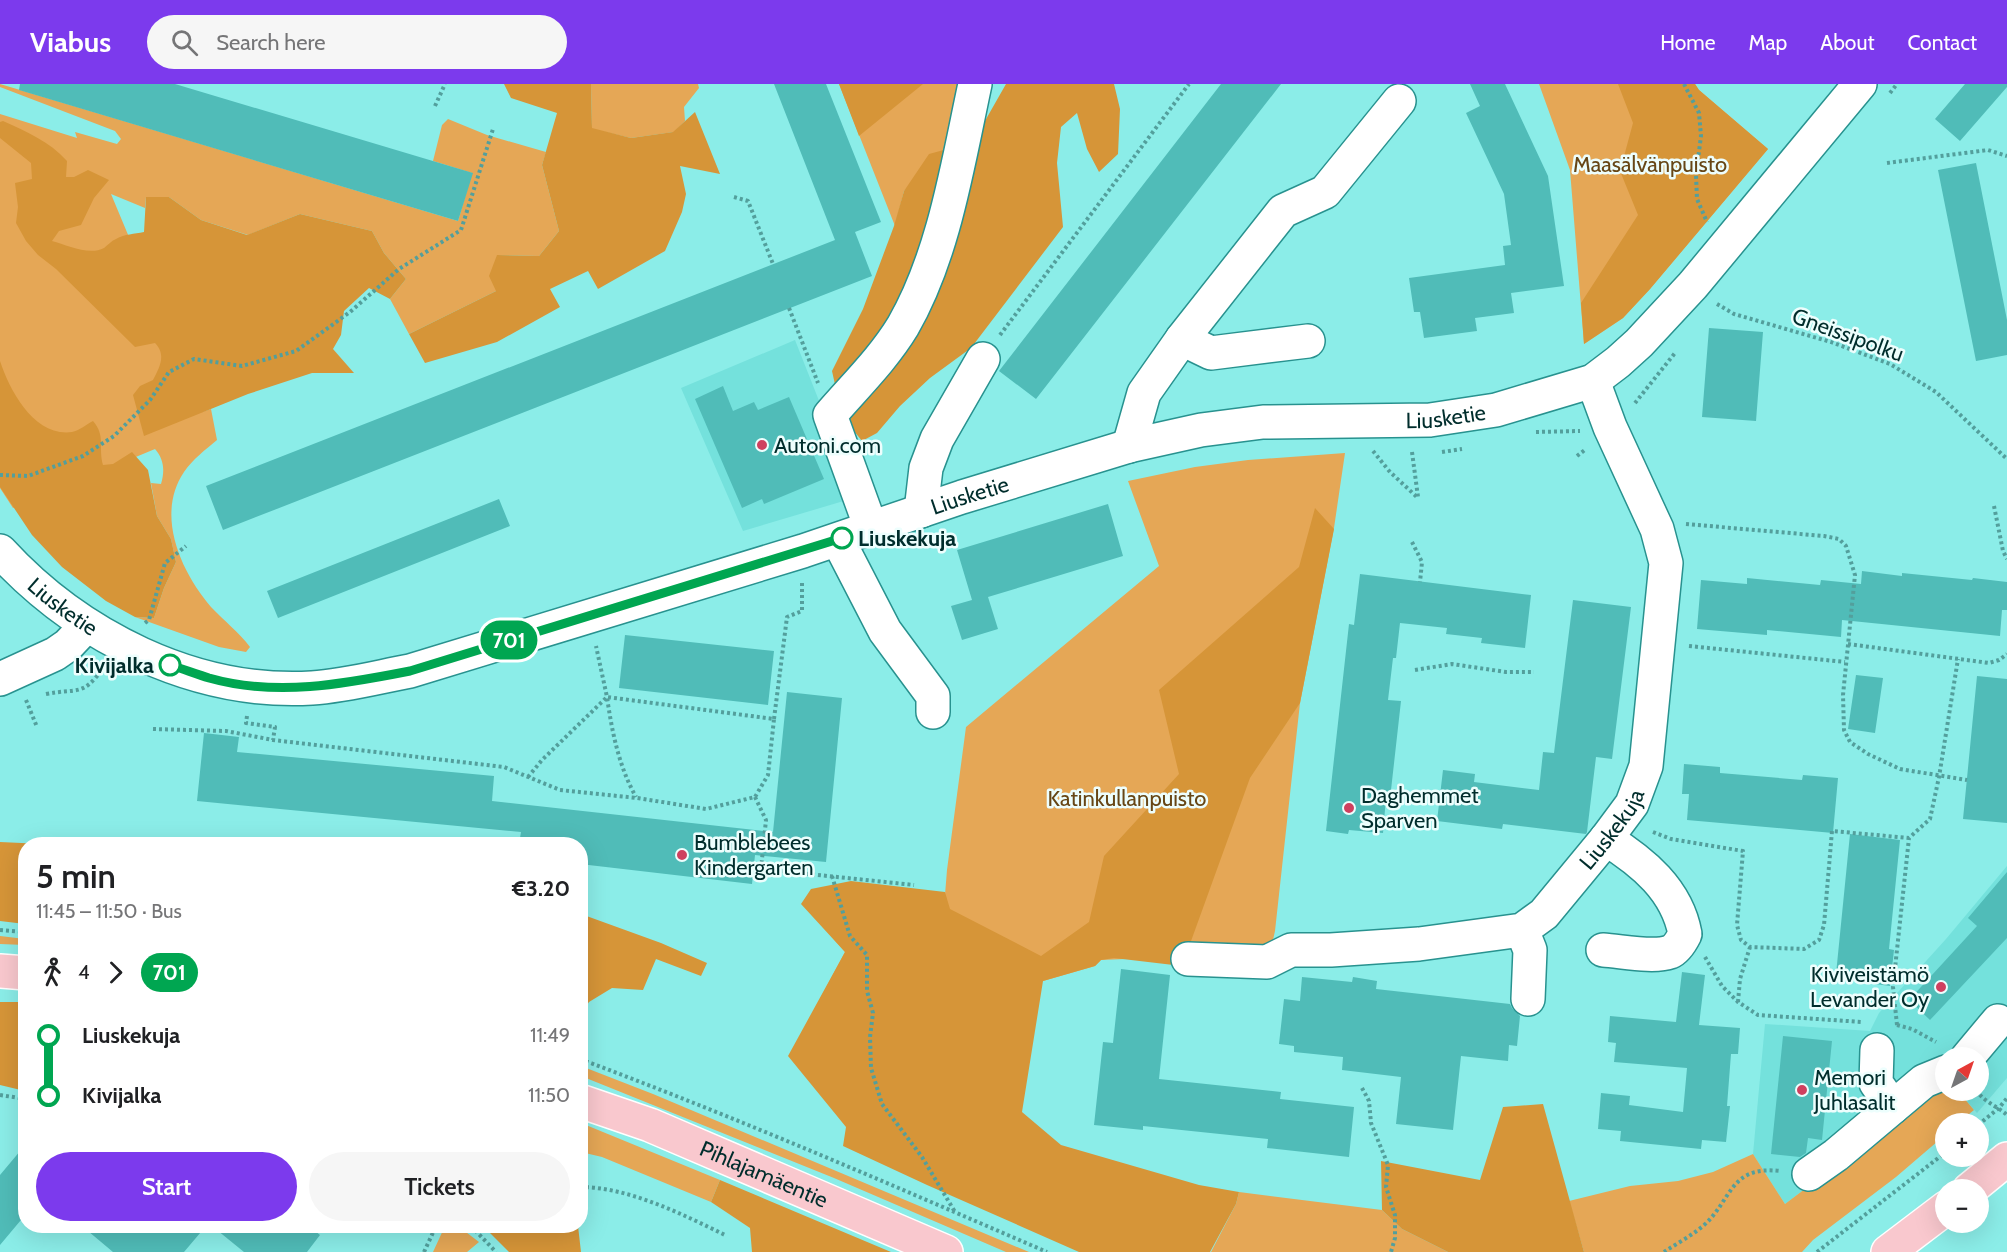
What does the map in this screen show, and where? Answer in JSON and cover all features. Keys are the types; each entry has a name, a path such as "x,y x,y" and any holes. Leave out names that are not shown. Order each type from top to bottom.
{"main road":[{"path":"0,971 18,972"},
{"name":"Pihlajamäentie","path":"588,1104 650,1125 946,1252"},
{"path":"1984,1179 2005,1164"},
{"path":"1888,1252 1935,1216"}],"street":[{"path":"871,528 830,415 882,357 903,326 921,288 939,236 975,84"},
{"name":"Liusketie","path":"0,551 38,590 117,643 211,679 251,686 311,688 410,671 803,551 1048,470 1129,446 1201,430 1263,423 1430,420 1496,410 1593,381 1618,362 1693,285 1860,84"},
{"path":"1129,446 1144,393 1182,339 1283,212 1325,192 1399,101"},
{"path":"1182,339 1211,353 1308,341"},
{"path":"921,512 926,468 937,439 983,359"},
{"name":"Liuskekuja","path":"1188,959 1267,962 1291,950 1331,950 1419,944 1522,930 1544,914 1632,804 1646,766 1666,563 1657,529 1610,427 1593,381"},
{"path":"838,540 885,631 933,696 933,712"},
{"path":"0,679 55,654 68,645 87,625"},
{"path":"1603,950 1650,954 1671,952 1685,934 1682,918 1669,893 1636,858 1606,839"},
{"path":"1522,930 1530,950 1528,999"},
{"path":"1967,1047 1998,1021"},
{"path":"1883,1030 1876,1083 1893,1107"},
{"path":"1809,1174 1836,1155 1935,1072"}],"path":[{"path":"435,106 445,84"},
{"path":"983,359 1189,84"},
{"path":"1684,84 1699,113 1701,136 1696,175 1697,200 1722,249"},
{"path":"0,475 28,476 83,456 114,436 150,400 169,372 194,359 242,366 296,351 350,312 399,269 461,230 493,129"},
{"path":"1887,162 1988,150 2007,156"},
{"path":"734,197 748,201 773,264"},
{"name":"Gneissipolku","path":"1693,285 1715,303 1734,314 1831,342 1890,364 1936,392 2007,459"},
{"path":"789,308 830,415"},
{"path":"1368,447 1418,498 1412,452"},
{"path":"1994,507 2007,560"},
{"path":"1679,523 1839,539 1846,546 1855,575 1842,695 1844,730 1850,742 1868,754 1900,769 1967,780"},
{"path":"1412,542 1422,562 1420,582"},
{"path":"143,626 149,620 165,563 186,546"},
{"path":"153,729 226,731 273,740 504,767 560,790 637,798 706,809 755,797 768,775 787,618 802,611 803,551"},
{"path":"587,616 599,657 610,723 625,777 637,798"},
{"path":"1848,644 1989,663 2007,654"},
{"path":"1685,645 1846,662"},
{"path":"1883,1030 1893,987 1909,838 1930,819 1958,659"},
{"path":"1416,670 1452,664 1506,672 1534,672"},
{"path":"607,697 774,719"},
{"path":"528,777 542,760 607,697"},
{"path":"26,700 37,727"},
{"path":"246,723 275,727 273,740"},
{"path":"755,797 766,820 761,869 914,885"},
{"path":"1652,831 1671,839 1743,851 1737,925 1741,940 1750,947 1804,949 1819,940 1824,925 1832,831 1909,838"},
{"path":"832,876 850,936 867,955 867,991 873,1013 870,1037 871,1068 882,1104 922,1157 956,1212"},
{"path":"0,930 18,931"},
{"path":"1685,934 1707,960 1722,986 1738,1002 1758,1015 1883,1030 1912,1029 1926,1035 1939,1047"},
{"path":"1738,1002 1740,979 1750,947"},
{"path":"588,1062 672,1094 1047,1252"},
{"path":"1362,1088 1369,1101 1371,1124 1388,1165 1386,1187 1395,1215 1395,1238 1391,1252"},
{"path":"0,1095 18,1098"},
{"path":"1989,1116 2007,1098"},
{"path":"1986,1101 2007,1115"},
{"path":"1817,1252 1935,1161"},
{"path":"1664,1252 1704,1226 1736,1183 1749,1173 1770,1170 1809,1174"},
{"path":"588,1187 629,1194 691,1218 724,1235"},
{"path":"424,1252 433,1233"},
{"path":"478,1233 496,1252"}],"shaded area":[{"path":"795,340 857,497 743,531 681,388"},
{"path":"2007,866 2007,1078 1989,1099 1989,1047 1935,1047 1935,1091 1785,1204 1753,1154 1765,1024 1870,1031 1879,1013 1946,939"},
{"path":"1967,1101 1987,1101 1977,1113"}],"green space":[{"path":"0,84 458,221 472,173 433,161 442,125 448,119 487,135 546,152 542,165 559,231 539,256 497,255 496,291 409,334 390,299 406,279 384,253 372,231 300,214 248,235 201,220 169,197 146,197 145,208 111,194 202,412 211,409 217,440 188,467 176,489 172,506 175,542 190,577 200,593 250,647 246,652 219,647 135,617 154,618 176,562 171,539 157,516 151,483 161,484 163,470 162,461 155,449 13,508 0,488 0,114 77,138 75,132 117,144 121,139 115,131 0,87"},
{"path":"504,84 591,84 592,128 631,138 673,132 695,112 720,174 680,166 686,194 682,212 665,251 598,289 588,271 550,289 560,307 497,342 425,363 409,334 496,291 489,276 497,255 539,256 559,231 542,165 557,113 511,98"},
{"path":"591,84 698,84 699,88 684,107 685,121 674,132 631,138 592,129"},
{"path":"839,84 963,84 951,148 904,191 895,226"},
{"path":"839,84 923,84 859,136"},
{"path":"1006,84 1114,84 1120,109 1118,154 1099,172 1087,149 1077,113 1061,127 1057,163 1063,227 971,348 930,378 900,406 877,433 862,441 842,416 832,371 863,309 894,226 904,191 929,154 973,142"},
{"name":"Maasälvänpuisto","path":"1539,84 1695,84 1699,90 1768,149 1623,318 1584,344 1570,170"},
{"name":"Maasälvänpuisto","path":"1618,84 1695,84 1699,90 1768,149 1623,318 1584,344 1581,303 1638,215 1620,171 1633,123"},
{"path":"3,121 37,138 60,154 67,161 66,177 74,177 88,170 109,180 94,198 81,225 59,231 52,241 92,251 104,248 119,237 144,232 146,197 169,197 201,220 247,235 300,214 372,231 384,253 406,279 390,299 369,288 344,311 341,335 333,349 354,373 312,373 248,394 144,436 133,395 140,386 153,380 161,362 161,352 155,343 135,347 26,241 16,223 18,207 15,183 32,179 31,163 0,138 0,122"},
{"path":"0,361 17,398 35,420 58,432 72,432 93,421 101,437 103,465 113,464 132,452 148,470 157,516 171,539 176,562 154,618 135,617 106,601 62,567 32,535 0,487"},
{"name":"Katinkullanpuisto","path":"1345,453 1334,528 1300,703 1275,931 1270,953 1101,960 1095,966 1043,981 804,1029 845,952 831,936 941,944 947,870 966,727 1159,566 1128,481 1195,467 1248,460"},
{"path":"1315,508 1334,529 1300,703 1250,778 1182,966 1114,958 1101,960 1095,966 1043,981 1022,1112 1061,1145 1199,1185 1239,1192 1236,1204 1210,1252 1079,1252 843,1146 846,1127 788,1056 845,952 801,904 811,889 851,881 945,892 950,909 1041,956 1089,922 1104,856 1179,774 1159,690 1299,567"},
{"path":"0,842 18,843 18,923 0,921"},
{"path":"588,917 661,943 707,963 701,976 656,959 643,990 612,988 588,1004"},
{"path":"0,936 18,938 18,945 0,944"},
{"path":"0,1002 18,1002 18,1089 0,1085"},
{"path":"588,1069 1029,1252 1006,1252 834,1178 588,1079"},
{"path":"1935,1091 1935,1101 1966,1101 1974,1110 1970,1113 1935,1113 1935,1144 1896,1177 1813,1240 1802,1252 1584,1252 1569,1201 1630,1186 1678,1181 1713,1172 1753,1154 1785,1204"},
{"path":"1543,1104 1584,1252 1448,1252 1402,1229 1382,1210 1381,1161 1480,1180 1503,1107"},
{"path":"588,1126 720,1180 711,1202 602,1157 588,1154"},
{"path":"720,1180 891,1252 752,1252 750,1228 711,1202"},
{"path":"1239,1192 1382,1210 1402,1229 1448,1252 1211,1252 1236,1204"},
{"path":"442,1233 467,1233 479,1242 467,1252 433,1252"},
{"path":"490,1233 579,1233 581,1252 509,1252"}],"building":[{"path":"20,84 175,84 473,173 458,221 19,90"},
{"path":"774,84 826,84 881,222 855,232 872,276 223,530 206,486 835,240"},
{"path":"1221,84 1281,84 1036,399 999,371"},
{"path":"1470,84 1505,84 1548,176 1564,286 1511,293 1514,313 1475,318 1477,331 1424,338 1420,312 1414,312 1409,278 1505,265 1503,246 1511,245 1504,194 1466,113 1480,106"},
{"path":"1965,84 2007,84 2007,87 1960,141 1935,119"},
{"path":"1976,163 2007,320 2007,355 1976,361 1938,170"},
{"path":"1709,328 1763,332 1756,421 1702,417"},
{"name":"Autoni.com","path":"723,386 733,411 754,402 758,410 789,397 824,479 764,504 762,499 742,508 695,399"},
{"path":"499,499 510,526 278,618 267,591"},
{"path":"1108,504 1123,556 988,597 998,629 962,640 951,606 972,600 957,550"},
{"path":"1862,571 1902,576 1902,573 2007,582 2007,610 2002,610 2000,636 1842,620 1841,637 1767,630 1767,635 1697,629 1701,580 1747,584 1747,578 1820,585 1821,580 1861,584"},
{"path":"1360,574 1531,595 1525,648 1481,643 1482,638 1446,634 1447,628 1400,623 1388,700 1401,701 1390,799 1386,798 1383,833 1349,830 1348,834 1326,831 1349,624 1354,625"},
{"path":"1573,600 1631,607 1612,759 1596,757 1586,834 1503,824 1502,829 1437,821 1443,770 1475,774 1474,782 1539,790 1543,752 1554,753"},
{"path":"625,635 774,651 768,705 619,688"},
{"path":"1856,675 1883,678 1875,733 1848,729"},
{"path":"1977,676 2007,679 2007,823 1963,819"},
{"path":"787,692 842,698 826,862 755,855 752,884 588,865 588,837 520,837 521,832 197,801 204,733 239,737 237,752 494,776 492,801 773,832"},
{"path":"1684,764 1720,767 1720,773 1802,780 1803,775 1838,778 1833,833 1687,820 1689,794 1682,794"},
{"path":"1850,834 1900,840 1889,949 1894,950 1890,986 1860,982 1860,977 1836,974"},
{"path":"2007,872 2007,938 1930,1020 1909,1000 1977,926 1968,918"},
{"path":"1121,969 1170,975 1159,1079 1281,1092 1280,1099 1354,1107 1349,1157 1267,1148 1268,1139 1143,1126 1143,1130 1094,1125 1103,1042 1113,1043"},
{"path":"1682,972 1705,975 1699,1025 1740,1028 1738,1054 1731,1054 1727,1106 1730,1106 1726,1142 1702,1140 1701,1149 1620,1141 1621,1131 1598,1129 1601,1093 1630,1096 1629,1105 1683,1112 1687,1068 1614,1062 1616,1043 1608,1042 1610,1016 1676,1022"},
{"path":"1302,977 1352,982 1353,977 1377,981 1376,989 1510,1004 1520,1016 1517,1046 1509,1045 1508,1061 1461,1056 1453,1130 1396,1124 1401,1077 1342,1070 1343,1057 1294,1052 1294,1046 1279,1044 1284,999 1300,1001"},
{"name":"Memori Juhlasalit","path":"1783,1036 1832,1041 1822,1140 1808,1138 1806,1153 1800,1157 1771,1154"},
{"path":"18,1154 18,1224 0,1245 0,1175"},
{"path":"90,1233 200,1233 184,1252 113,1252"},
{"path":"221,1233 318,1233 320,1235 307,1252 244,1252"}],"bus line":[{"name":"701","path":"170,665 211,679 251,686 311,688 350,683 410,671 842,538"}],"place":[{"name":"Autoni.com","path":"762,445"},
{"name":"Liuskekuja","path":"842,538"},
{"name":"Kivijalka","path":"170,665"},
{"name":"Daghemmet Sparven","path":"1349,808"},
{"name":"Bumblebees Kindergarten","path":"682,855"},
{"name":"Kiviveistämö Levander Oy","path":"1941,987"},
{"name":"Memori Juhlasalit","path":"1802,1090"}]}
